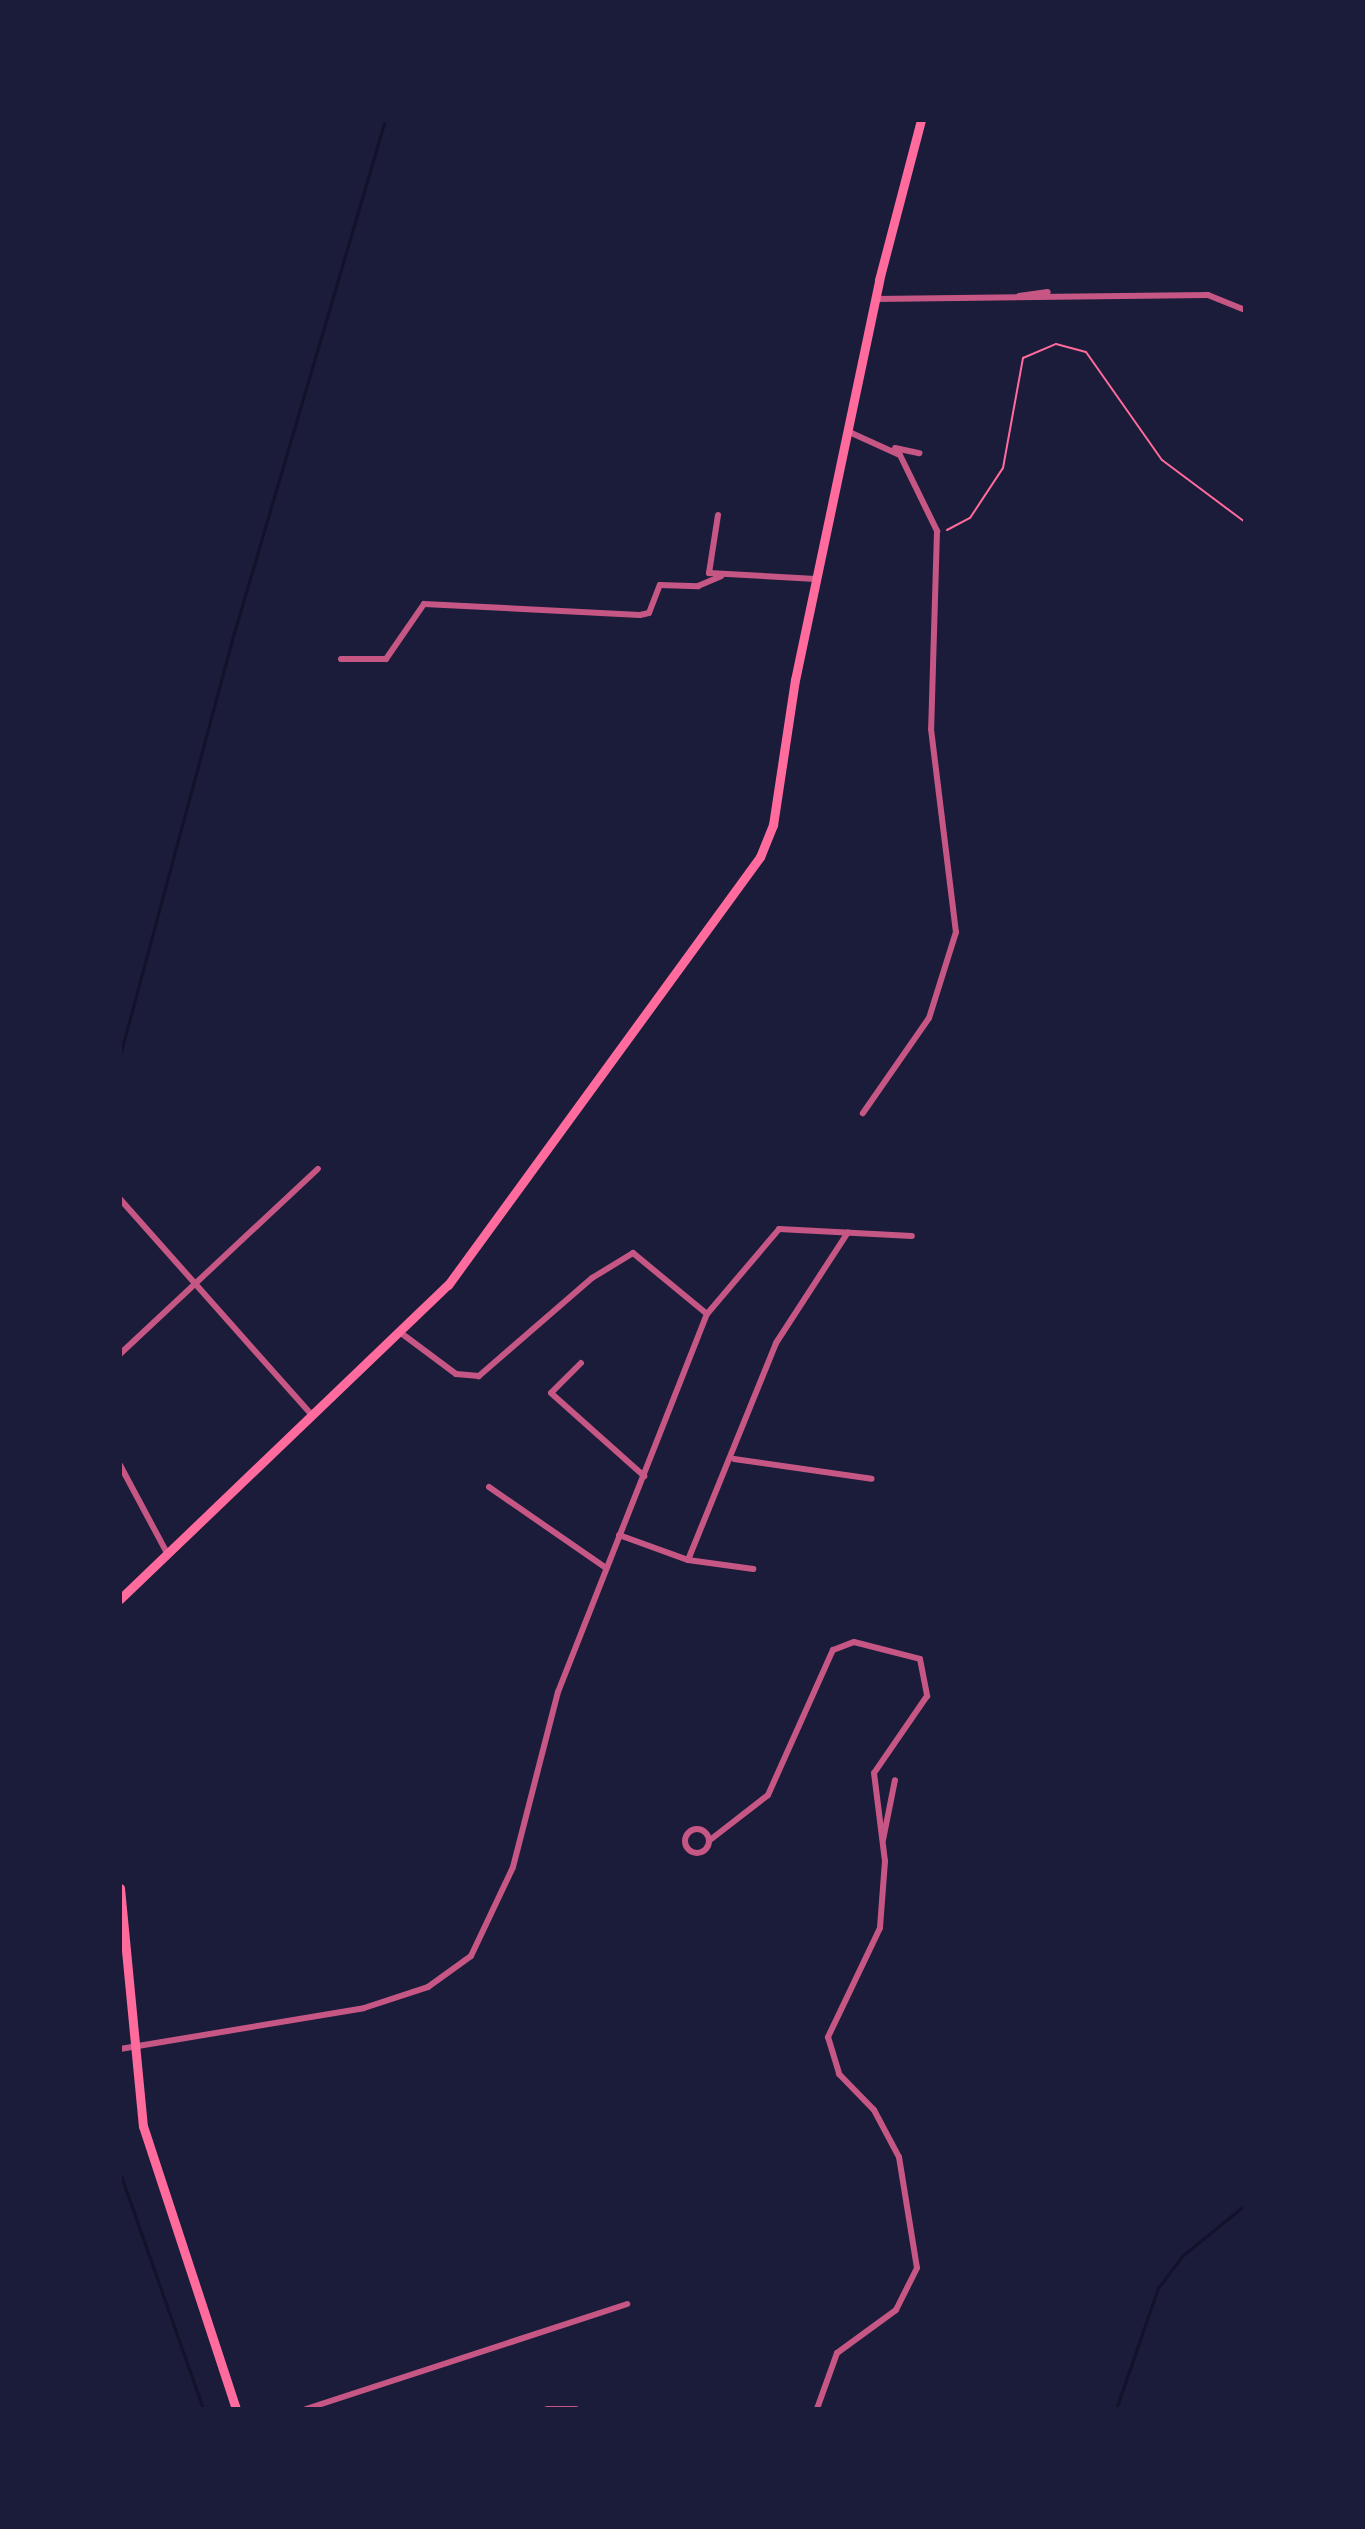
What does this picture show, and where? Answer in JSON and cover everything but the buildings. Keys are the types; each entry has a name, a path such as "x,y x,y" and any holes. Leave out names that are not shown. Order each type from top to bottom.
{"main road":[{"path":"120,1599 166,1551 401,1333 502,1219 760,857 773,825 816,579 875,299 921,120"},
{"path":"120,1888 134,2047 151,2155 236,2409"}],"street":[{"path":"999,298 1048,292"},
{"path":"875,299 1208,295 1245,310"},
{"path":"847,431 883,445 919,453"},
{"path":"863,1113 929,1018 956,932 931,729 937,531 905,462 883,445"},
{"path":"718,515 708,568 721,576"},
{"path":"341,659 386,659 424,604 640,615 649,613 660,585 698,586 721,576 816,579"},
{"path":"120,1354 199,1285 318,1169"},
{"path":"120,1199 311,1414"},
{"path":"120,2049 341,2014 412,1994 463,1966 513,1867 549,1717 707,1314 779,1229 912,1236"},
{"path":"688,1560 734,1459 781,1333 848,1232"},
{"path":"401,1333 456,1374 479,1376 592,1278 633,1253 707,1314"},
{"path":"581,1363 551,1393 644,1476"},
{"path":"734,1459 872,1479"},
{"path":"120,1465 166,1551"},
{"path":"489,1487 606,1568"},
{"path":"619,1535 688,1560 753,1569"},
{"path":"710,1840 696,1828 685,1839 697,1853 768,1795 827,1658 854,1642 907,1650 929,1677 925,1700 876,1763 883,1844 880,1928 832,2019 829,2047 839,2074 882,2121 899,2157 917,2268 896,2310 837,2353 817,2409"},
{"path":"883,1844 895,1780"},
{"path":"306,2409 627,2304"},
{"path":"547,2409 576,2409"}],"path":[{"path":"937,531 970,518 997,481 1023,358 1056,344 1086,352 1162,460 1245,522"}],"waterway":[{"path":"120,1055 231,643 385,120"},
{"path":"120,2173 203,2409"},
{"path":"1116,2409 1158,2288 1182,2256 1245,2205"}]}
